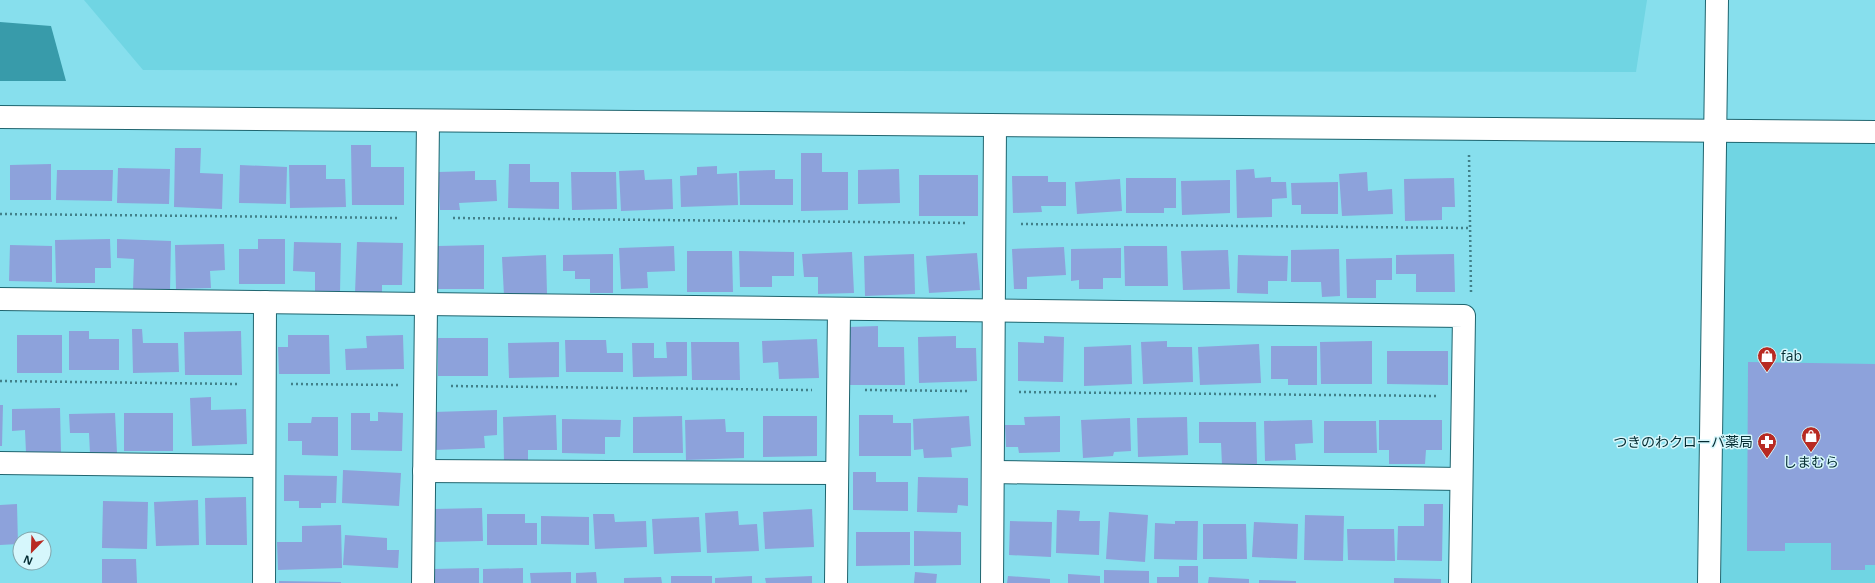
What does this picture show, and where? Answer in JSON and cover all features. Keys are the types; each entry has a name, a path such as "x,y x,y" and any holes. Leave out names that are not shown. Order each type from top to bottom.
{"street":[{"path":"1709,583 1714,130 1717,0"},
{"path":"0,117 1875,132"},
{"path":"423,583 428,121"},
{"path":"992,583 995,126"},
{"path":"0,299 1464,316 1460,583"},
{"path":"264,583 265,302"},
{"path":"836,583 839,309"},
{"path":"0,463 264,466"},
{"path":"424,471 837,473"},
{"path":"993,472 1461,479"}],"path":[{"path":"1464,316 1471,317 1469,128"},
{"path":"0,214 1470,228"},
{"path":"0,381 1462,396"}],"shaded area":[{"path":"84,0 1647,0 1636,72 143,70"},
{"path":"0,22 51,26 66,81 0,81"},
{"path":"1714,130 1875,132 1875,583 1709,583"}],"building":[{"path":"351,145 371,145 371,167 404,167 404,205 352,205"},
{"path":"175,148 201,148 200,173 223,174 222,209 174,207"},
{"path":"801,153 822,153 822,172 848,172 848,210 801,211"},
{"path":"51,164 51,200 10,200 10,165"},
{"path":"509,164 530,164 530,182 559,182 559,209 508,208"},
{"path":"240,165 287,167 286,204 239,203"},
{"path":"289,165 326,165 326,179 345,179 346,207 290,208"},
{"path":"717,166 717,174 737,173 738,205 681,207 680,176 697,175 697,167"},
{"path":"118,168 170,169 169,204 117,203"},
{"path":"899,169 900,203 858,204 858,170"},
{"path":"1254,169 1255,178 1271,177 1271,182 1286,182 1287,198 1272,199 1272,217 1237,218 1236,170"},
{"path":"57,170 113,170 112,201 56,200"},
{"path":"644,170 645,180 672,179 673,209 621,211 619,171"},
{"path":"775,170 775,179 793,179 793,205 740,205 739,171"},
{"path":"475,171 475,180 496,180 497,201 459,203 460,210 440,210 438,172"},
{"path":"571,172 616,172 617,209 572,210"},
{"path":"1367,172 1368,191 1392,189 1393,214 1342,216 1339,174"},
{"path":"919,175 978,175 978,216 919,216"},
{"path":"1012,176 1048,176 1048,182 1066,182 1066,206 1041,206 1042,212 1013,213"},
{"path":"1126,178 1176,178 1176,208 1164,208 1164,213 1126,213"},
{"path":"1454,178 1455,207 1442,207 1442,220 1405,221 1404,179"},
{"path":"1120,179 1122,211 1077,214 1075,182"},
{"path":"1230,180 1230,213 1182,215 1181,181"},
{"path":"1338,182 1338,214 1301,214 1301,205 1292,205 1291,183"},
{"path":"110,239 111,268 95,268 95,283 56,283 55,240"},
{"path":"117,239 171,241 170,292 133,290 134,259 117,258"},
{"path":"258,239 285,239 285,284 239,284 239,249 258,249"},
{"path":"294,242 341,243 340,293 315,292 315,272 293,271"},
{"path":"357,242 403,243 402,285 382,285 382,294 355,293"},
{"path":"224,244 225,270 210,271 211,288 176,289 175,245"},
{"path":"10,245 52,246 52,282 9,281"},
{"path":"484,245 484,289 438,289 438,246"},
{"path":"674,246 675,271 647,272 648,288 621,289 619,248"},
{"path":"1124,246 1167,246 1168,286 1125,286"},
{"path":"1064,247 1066,275 1027,277 1027,289 1014,289 1012,249"},
{"path":"1121,248 1121,278 1103,278 1103,289 1079,289 1079,280 1071,281 1071,249"},
{"path":"1339,249 1340,296 1322,297 1321,282 1291,282 1291,250"},
{"path":"1228,250 1230,289 1183,290 1181,251"},
{"path":"687,251 732,251 733,292 687,292"},
{"path":"739,251 794,252 794,276 772,276 772,287 740,287"},
{"path":"852,252 854,293 818,294 818,277 804,277 802,254"},
{"path":"977,253 980,290 929,293 926,256"},
{"path":"613,254 613,293 590,293 590,279 575,279 575,271 563,271 563,255"},
{"path":"914,254 915,294 865,296 864,256"},
{"path":"1454,254 1455,292 1416,292 1416,274 1396,274 1396,255"},
{"path":"546,255 547,294 504,296 502,257"},
{"path":"1238,255 1288,256 1287,281 1268,281 1268,294 1237,293"},
{"path":"1392,258 1392,280 1376,280 1376,298 1347,298 1346,259"},
{"path":"878,326 878,347 904,347 905,385 850,385 849,327"},
{"path":"132,329 142,329 143,343 178,343 179,372 133,373"},
{"path":"69,331 89,331 89,339 119,339 119,370 69,370"},
{"path":"241,331 242,375 185,375 184,332"},
{"path":"17,335 62,335 62,373 17,373"},
{"path":"288,335 329,335 330,374 279,374 278,347 288,347"},
{"path":"403,335 404,369 346,370 345,349 367,348 366,336"},
{"path":"956,336 956,348 976,348 977,381 919,383 918,337"},
{"path":"1044,336 1064,337 1063,382 1018,381 1018,342 1044,343"},
{"path":"438,338 488,338 488,376 438,376"},
{"path":"817,339 819,378 779,379 778,362 763,363 762,341"},
{"path":"565,340 606,340 607,353 623,353 623,372 566,372"},
{"path":"1167,341 1167,347 1192,347 1193,382 1143,384 1141,342"},
{"path":"1372,341 1372,384 1321,384 1320,342"},
{"path":"559,342 559,377 509,378 508,343"},
{"path":"666,342 687,342 687,376 633,377 632,343 654,343 654,358 667,358"},
{"path":"691,342 739,342 740,380 692,380"},
{"path":"1259,344 1261,383 1200,385 1198,347"},
{"path":"1131,345 1132,384 1084,386 1084,347"},
{"path":"1271,346 1317,346 1317,385 1288,385 1288,379 1271,379"},
{"path":"1387,351 1448,351 1448,385 1387,384"},
{"name":"しまむら","path":"1748,362 1875,364 1875,565 1865,565 1865,570 1831,570 1831,543 1785,543 1785,551 1747,551"},
{"path":"211,397 211,410 246,409 247,444 192,446 190,398"},
{"path":"0,405 3,405 2,446 0,446"},
{"path":"60,408 61,453 26,453 25,430 12,431 12,409"},
{"path":"497,410 497,435 484,436 485,448 435,450 434,412"},
{"path":"378,412 403,413 402,451 351,450 351,413 370,413 370,421 378,421"},
{"path":"115,413 117,453 90,454 89,433 70,433 69,414"},
{"path":"124,413 173,413 173,451 124,451"},
{"path":"556,415 557,450 528,450 528,461 504,461 503,417"},
{"path":"859,415 893,415 893,423 911,423 911,456 859,456"},
{"path":"682,416 683,453 633,453 633,417"},
{"path":"763,416 817,416 817,456 763,457"},
{"path":"969,416 971,446 951,448 952,457 924,458 923,449 914,450 913,419"},
{"path":"1060,416 1060,452 1019,453 1018,447 1006,447 1005,425 1025,425 1024,417"},
{"path":"312,417 338,417 338,456 302,455 302,441 288,441 288,423 311,423"},
{"path":"1187,417 1188,455 1138,457 1137,418"},
{"path":"1130,418 1131,451 1114,452 1113,456 1083,458 1081,420"},
{"path":"562,419 621,420 620,437 605,437 605,454 562,453"},
{"path":"725,419 726,432 744,432 744,458 686,460 685,420"},
{"path":"1312,420 1313,443 1295,444 1296,460 1265,461 1264,421"},
{"path":"1379,420 1442,420 1442,450 1426,450 1425,464 1389,464 1389,450 1379,450"},
{"path":"1324,421 1376,421 1377,453 1324,453"},
{"path":"1199,422 1256,422 1257,464 1222,465 1221,443 1199,443"},
{"path":"343,470 401,473 399,506 342,503"},
{"path":"853,472 876,472 876,482 908,482 908,511 853,510"},
{"path":"284,475 337,476 336,503 321,503 321,508 299,508 299,501 284,501"},
{"path":"918,477 968,478 968,506 958,505 957,513 917,512"},
{"path":"246,497 247,545 206,545 205,498"},
{"path":"198,500 199,545 156,546 154,502"},
{"path":"103,501 148,502 147,549 102,548"},
{"path":"17,504 18,531 12,531 12,544 0,545 0,505"},
{"path":"1424,504 1443,504 1442,561 1397,560 1398,526 1424,526"},
{"path":"482,508 483,541 434,542 433,509"},
{"path":"812,509 814,547 765,549 763,512"},
{"path":"1057,510 1080,511 1079,521 1100,521 1099,555 1056,553"},
{"path":"738,511 739,525 757,524 759,551 707,553 705,513"},
{"path":"1109,512 1148,515 1145,562 1106,559"},
{"path":"487,514 525,514 525,523 537,523 537,545 487,545"},
{"path":"593,514 614,514 615,522 646,521 647,547 595,549"},
{"path":"1305,515 1344,516 1343,561 1304,560"},
{"path":"541,516 589,517 589,545 541,544"},
{"path":"699,517 701,552 654,554 652,519"},
{"path":"1010,521 1052,522 1051,557 1009,555"},
{"path":"1175,521 1198,521 1197,560 1154,559 1155,523 1175,524"},
{"path":"1254,522 1298,524 1297,559 1252,557"},
{"path":"1203,524 1246,524 1247,559 1203,559"},
{"path":"341,525 342,568 278,570 277,542 302,542 302,526"},
{"path":"1347,529 1394,529 1395,561 1348,560"},
{"path":"914,531 961,532 961,565 914,566"},
{"path":"856,532 910,532 910,565 856,566"},
{"path":"345,535 387,538 387,550 399,550 398,568 343,565"},
{"path":"102,559 136,559 137,583 102,583"},
{"path":"1179,566 1198,566 1198,583 1157,583 1157,577 1179,577"},
{"path":"479,568 479,583 433,583 433,569"},
{"path":"523,568 523,583 483,583 483,569"},
{"path":"1104,570 1149,571 1149,583 1104,583"},
{"path":"571,572 571,583 531,583 530,573"},
{"path":"596,572 597,583 576,583 576,573"},
{"path":"915,572 937,574 936,583 914,583"},
{"path":"1068,574 1100,576 1100,583 1068,583"},
{"path":"671,576 712,576 712,583 671,583"},
{"path":"752,576 752,583 715,583 715,578"},
{"path":"812,576 812,583 766,583 765,578"},
{"path":"1008,576 1050,579 1050,583 1007,583"},
{"path":"661,577 662,583 624,583 624,578"},
{"path":"1209,577 1249,579 1249,583 1208,583"},
{"path":"1394,578 1441,579 1441,583 1394,583"},
{"path":"1259,580 1296,581 1296,583 1259,583"},
{"path":"279,581 341,582 341,583 279,583"}],"place":[{"name":"fab","path":"1767,373"},
{"name":"しまむら","path":"1811,453"},
{"name":"つきのわクローバ薬局","path":"1767,459"}]}
